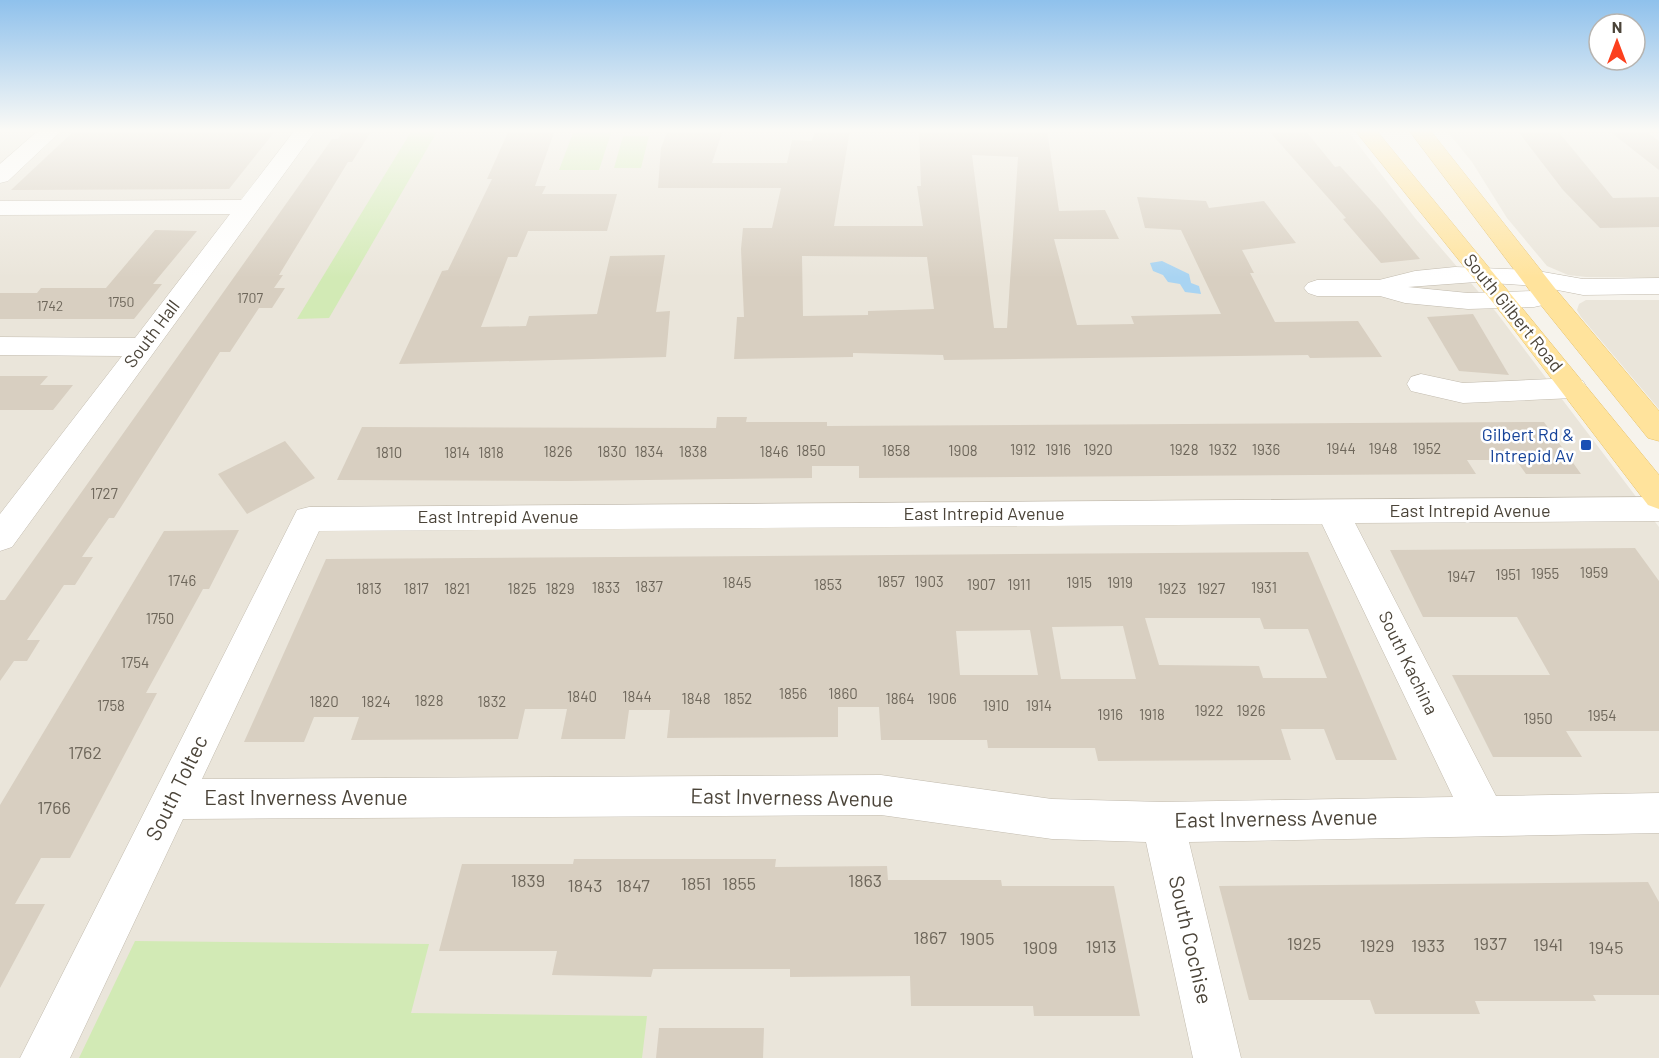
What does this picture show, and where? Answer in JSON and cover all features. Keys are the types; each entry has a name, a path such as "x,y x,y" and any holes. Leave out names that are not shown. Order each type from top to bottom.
{"main road":[{"name":"South Gilbert Road","path":"1405,179 1504,300 1659,498"},
{"name":"South Gilbert Road","path":"1461,179 1552,287 1659,431"}],"street":[{"name":"South Hall","path":"0,538 270,179"},
{"path":"0,208 250,207"},
{"path":"1382,288 1416,278 1485,277 1552,287 1659,286"},
{"path":"1317,288 1382,288 1405,295 1468,301 1504,300 1552,287"},
{"path":"0,346 142,347"},
{"path":"1421,384 1463,393 1573,388"},
{"name":"East Intrepid Avenue","path":"309,519 1659,509"},
{"name":"South Kachina","path":"1333,512 1483,814"},
{"name":"South Toltec","path":"44,1058 309,519"},
{"name":"East Inverness Avenue","path":"171,799 881,795 1052,819 1163,822 1483,814 1659,813"},
{"name":"South Cochise","path":"1163,822 1216,1058"}],"shaded area":[{"path":"0,179 1385,179 1415,218 1496,312 1659,527 1659,1058 0,1058"},
{"path":"1483,179 1659,179 1659,278 1568,275 1547,266 1507,218"},
{"path":"1586,300 1659,300 1659,409 1581,317 1577,310 1579,304"}],"green space":[{"path":"382,179 409,179 329,318 297,319"},
{"path":"135,941 429,944 411,1013 647,1016 642,1058 79,1058"}],"water":[{"path":"1162,261 1189,274 1191,283 1199,286 1201,294 1185,292 1180,284 1168,282 1163,275 1153,271 1150,263"}],"building":[{"path":"22,179 237,179 229,189 11,190"},
{"path":"303,179 337,179 279,275 283,275 274,288 285,288 272,308 259,308 230,352 220,352 114,518 109,518 82,557 93,557 75,585 64,585 27,640 40,640 27,661 14,661 0,681 0,600 5,600"},
{"path":"492,179 537,179 535,186 546,186 542,194 617,194 607,231 528,231 517,257 508,257 481,327 526,326 529,316 597,314 610,256 665,255 656,312 670,311 666,357 399,364 442,271 448,270"},
{"path":"659,179 842,179 834,226 923,226 917,186 921,186 921,179 975,179 994,328 1007,328 1017,179 1054,179 1059,211 1105,210 1119,239 1054,239 1077,325 1134,324 1131,316 1221,314 1181,230 1145,228 1137,197 1206,201 1209,208 1264,201 1296,243 1242,250 1254,273 1250,273 1275,322 1358,321 1382,357 1310,358 1308,355 944,360 943,355 853,353 853,357 734,359 737,317 744,317 741,249 743,228 772,228 781,188 658,188","holes":["802,256 927,257 934,309 868,311 868,315 803,316"]},
{"path":"1312,179 1352,179 1420,259 1381,263 1343,219 1346,218"},
{"path":"1555,179 1598,179 1613,198 1659,197 1659,227 1600,228"},
{"path":"155,230 197,231 153,284 162,284 134,319 0,319 0,293 37,293 41,288 106,288"},
{"path":"1473,314 1509,375 1459,371 1427,317"},
{"path":"0,376 48,376 40,385 73,385 53,410 0,410"},
{"path":"717,417 747,417 746,422 827,422 827,426 1544,422 1581,474 1526,474 1516,460 1467,460 1476,474 859,478 859,466 812,466 812,478 569,481 337,480 362,427 716,428"},
{"path":"285,441 315,478 247,514 218,474"},
{"path":"239,530 209,589 203,589 146,693 157,693 70,858 41,858 15,904 45,904 0,988 0,805 164,531"},
{"path":"1635,548 1659,581 1659,731 1566,731 1582,757 1493,757 1452,675 1550,675 1517,617 1423,617 1390,550"},
{"path":"1308,552 1397,760 1336,760 1324,729 1281,729 1291,760 1098,761 1095,748 988,748 987,740 881,740 879,707 838,707 838,737 667,738 670,710 629,710 625,739 561,739 567,709 525,709 518,739 351,740 359,717 314,717 304,742 244,742 326,559","holes":["1145,618 1260,618 1264,629 1308,629 1327,678 1263,678 1259,666 1159,665","1123,626 1136,679 1061,679 1052,627","1030,630 1038,675 960,675 956,631"]},
{"path":"574,859 776,859 775,867 887,866 888,880 1001,880 1002,886 1114,886 1140,1016 1034,1016 1033,1006 911,1006 910,976 790,977 790,969 653,969 651,977 552,975 557,951 439,951 462,864 573,864"},
{"path":"1648,882 1659,902 1659,995 1593,995 1596,1001 1475,1001 1480,1014 1375,1014 1370,1000 1249,1000 1219,886"},
{"path":"659,1028 764,1028 763,1058 656,1058"}],"place":[{"name":"Gilbert Rd & Intrepid Av","path":"1586,445"}]}
